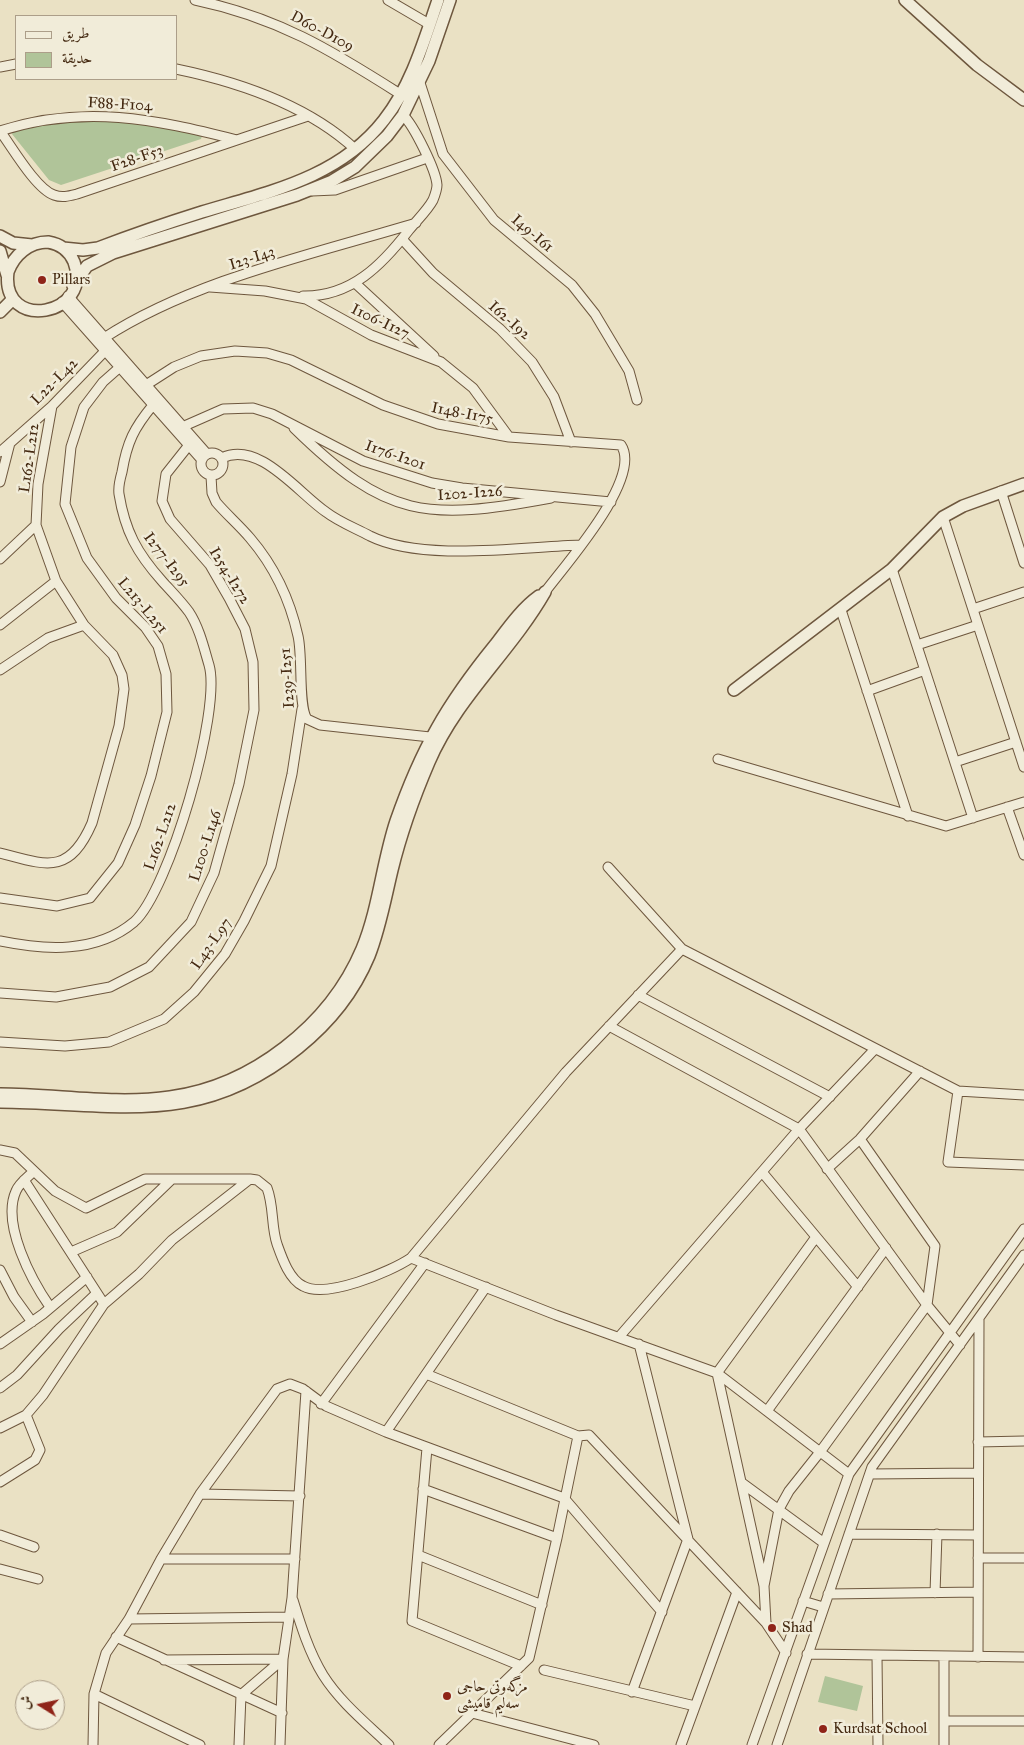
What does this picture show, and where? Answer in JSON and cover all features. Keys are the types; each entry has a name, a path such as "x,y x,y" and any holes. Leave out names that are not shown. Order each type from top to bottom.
{"street":[{"name":"D60-D109","path":"195,0 245,12 291,30 351,63 400,94"},
{"path":"388,0 430,24"},
{"path":"0,236 13,243 32,245 48,242 63,248 92,249 300,182 326,170 355,150 378,127 392,108 400,94 430,24 438,0"},
{"path":"32,245 14,260 7,275 6,288 11,301 20,308 34,312 51,309 68,295 87,266 113,253 307,191 332,181 355,167 387,136 404,115 420,83 450,0"},
{"path":"905,0 971,60 1024,100"},
{"path":"0,67 15,64"},
{"path":"178,70 243,87 308,116 331,129 355,150"},
{"name":"I49-I61","path":"420,83 428,114 443,154 494,220 572,285 595,314 629,371 638,400"},
{"path":"295,296 322,296 355,283 377,268 431,204 436,192 436,180 413,125 404,115 392,108"},
{"name":"F28-F53","path":"0,131 41,186 54,195 65,197 308,116"},
{"name":"F88-F104","path":"0,131 45,120 123,117 162,122 237,140"},
{"path":"307,191 335,190 427,158"},
{"name":"I23-I43","path":"104,338 142,315 210,287 416,222"},
{"name":"I62-I92","path":"402,239 432,273 500,329 532,362 554,397 571,442"},
{"path":"63,248 74,262 76,273 68,295"},
{"path":"0,251 7,275"},
{"path":"355,283 441,362"},
{"name":"I106-I127","path":"210,287 264,291 295,296 318,306 371,335 441,362 473,388 509,436"},
{"path":"68,295 182,427 204,457 203,471 211,476 218,474 222,469 222,458"},
{"path":"68,295 105,351 189,445 204,457"},
{"path":"0,312 11,301"},
{"name":"L22-L42","path":"0,452 52,406 105,351"},
{"name":"I148-I175","path":"146,385 174,367 202,356 236,351 267,353 291,360 367,398 416,418 460,429 509,436 571,442 614,443 622,446 625,454 624,470 619,488 611,502 545,592"},
{"name":"L213-L251","path":"0,898 57,906 90,898 118,863 135,825 151,776 166,712 166,674 158,646 144,626 116,598 87,558 65,504 71,447 84,407 103,382 120,368"},
{"name":"I277-I295","path":"153,405 136,425 126,447 118,491 126,527 138,552 189,612 196,624 210,668 211,689 206,735"},
{"name":"L162-L212","path":"36,525 38,484 52,406"},
{"name":"I176-I201","path":"182,427 216,411 230,408 264,411 363,460 432,483 462,488 611,502"},
{"name":"I202-I226","path":"288,422 325,459 354,480 387,498 413,508 444,512 482,510 560,496"},
{"path":"0,482 10,443"},
{"name":"I254-I272","path":"189,445 173,461 166,474 162,501 170,519 210,565 245,629 253,662 254,710"},
{"path":"222,458 238,453 256,458 327,513 373,537 397,545 450,550 580,545"},
{"path":"204,457 216,454 222,458"},
{"name":"I239-I251","path":"211,476 212,492 216,502 263,554 285,597 296,627 300,652 302,709 309,722 434,739"},
{"path":"734,690 841,610 892,569 943,517 963,506 1024,484"},
{"path":"1001,491 1024,563"},
{"path":"943,517 1024,767"},
{"path":"0,559 36,525 56,581 84,625 113,655 124,689 119,726 92,823 84,842 62,862 46,865 0,853"},
{"path":"892,569 973,818"},
{"path":"0,625 56,581"},
{"path":"0,1102 89,1103 170,1098 221,1084 267,1060 312,1022 336,995 362,948 396,822 451,702 520,613 545,592"},
{"path":"973,609 1024,592"},
{"path":"841,610 908,816"},
{"path":"0,670 48,638 84,625"},
{"path":"917,645 978,626"},
{"path":"867,691 925,670"},
{"name":"L43-L97","path":"0,1042 65,1046 109,1042 164,1018 194,992 230,946 270,866 292,774 302,709"},
{"name":"L100-L146","path":"0,993 56,998 110,987 149,967 191,922 214,873 239,784 254,710"},
{"path":"955,762 1015,740 1024,734"},
{"name":"L162-L212","path":"0,941 26,946 65,949 104,939 134,922 157,887 169,863 206,735"},
{"path":"718,758 946,826 1024,802"},
{"path":"1007,808 1024,855"},
{"path":"608,867 682,949 958,1092 1024,1095"},
{"path":"0,1150 15,1153 55,1191 86,1208 145,1179 257,1180 267,1188 278,1247 290,1272 304,1287 321,1290 337,1287 392,1269 411,1258 566,1072 682,949"},
{"path":"638,995 830,1097"},
{"path":"609,1026 799,1129 927,1305 960,1346"},
{"path":"619,1337 799,1129 874,1050"},
{"path":"827,1169 860,1138 920,1072"},
{"path":"958,1092 948,1162 1024,1165"},
{"path":"0,1094 89,1103"},
{"path":"764,1586 779,1509 789,1491 820,1452 927,1305 935,1246 860,1138"},
{"path":"34,1171 24,1180 14,1196 16,1237 30,1276 50,1308"},
{"path":"762,1172 858,1287"},
{"path":"71,1252 118,1232 172,1179"},
{"path":"0,1428 26,1415 43,1395 104,1304 139,1274 172,1240 250,1179"},
{"path":"24,1180 104,1304"},
{"path":"752,1745 849,1474 1024,1229"},
{"path":"766,1623 764,1586 717,1373 816,1237"},
{"path":"767,1411 886,1248"},
{"path":"777,1745 872,1467 1024,1255"},
{"path":"411,1258 486,1288 717,1373 849,1474"},
{"path":"321,1404 425,1263"},
{"path":"1014,1268 1024,1268"},
{"path":"0,1270 14,1298 32,1322"},
{"path":"0,1344 32,1322 87,1277"},
{"path":"386,1432 486,1288"},
{"path":"0,1388 17,1375 59,1329 97,1293"},
{"path":"978,1319 978,1657"},
{"path":"632,1692 688,1539 639,1344"},
{"path":"426,1374 578,1436 589,1435 766,1623 786,1653"},
{"path":"93,1745 94,1694 106,1653 129,1619 161,1559 200,1494 277,1389 290,1384 306,1391 321,1404 386,1432 564,1498 662,1612"},
{"path":"280,1745 283,1659 292,1598 306,1391"},
{"path":"0,1482 35,1460 40,1450 26,1415"},
{"path":"439,1745 529,1658 558,1538 564,1498 578,1436"},
{"path":"978,1442 1024,1441"},
{"path":"426,1448 412,1622 521,1666"},
{"path":"870,1474 978,1473"},
{"path":"742,1483 824,1543"},
{"path":"423,1490 558,1538"},
{"path":"200,1494 300,1496"},
{"path":"849,1534 978,1534"},
{"path":"935,1593 936,1534"},
{"path":"0,1535 34,1547"},
{"path":"418,1555 542,1606"},
{"path":"978,1558 1024,1558"},
{"path":"161,1559 295,1559"},
{"path":"0,1570 38,1579"},
{"path":"681,1745 737,1592"},
{"path":"828,1594 978,1592"},
{"path":"292,1598 311,1652 324,1676 350,1708 389,1745"},
{"path":"803,1602 823,1607"},
{"path":"129,1619 289,1617"},
{"path":"116,1637 282,1713"},
{"path":"807,1654 1024,1657"},
{"path":"877,1656 878,1745"},
{"path":"944,1656 944,1745"},
{"path":"164,1660 283,1659"},
{"path":"239,1745 241,1695 283,1659"},
{"path":"544,1670 695,1706"},
{"path":"94,1694 200,1745"},
{"path":"472,1713 592,1745"},
{"path":"945,1721 1024,1721"}],"green space":[{"path":"95,120 128,120 202,136 201,139 61,185 49,180 12,134 14,131 24,127"},
{"path":"825,1676 863,1686 857,1711 818,1702"}],"place":[{"name":"Pillars","path":"42,280"},
{"name":"Shad","path":"772,1628"},
{"name":"مزگەوتی حاجی سەلیم قامیشی","path":"447,1696"},
{"name":"Kurdsat School","path":"823,1729"}]}
